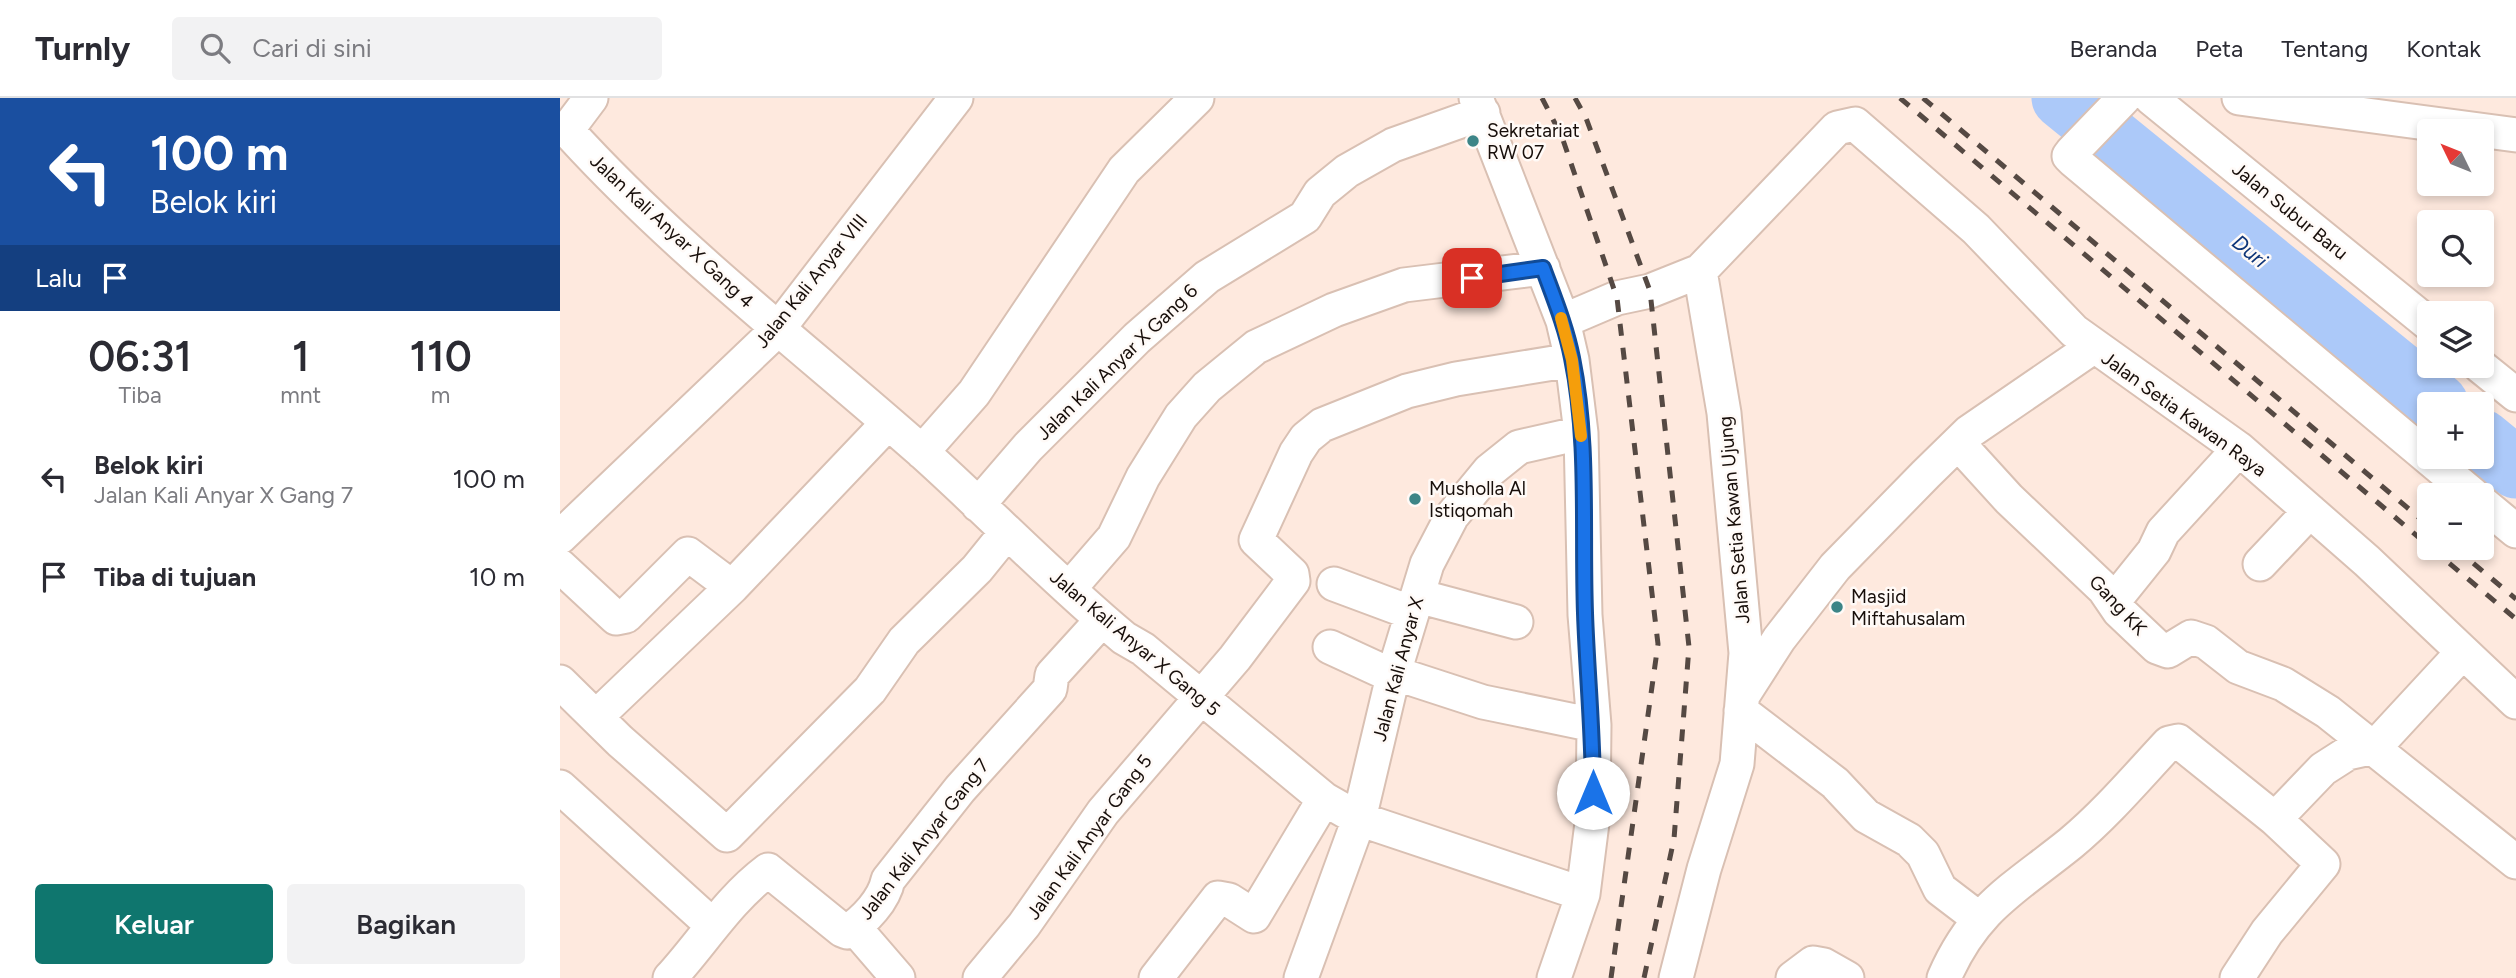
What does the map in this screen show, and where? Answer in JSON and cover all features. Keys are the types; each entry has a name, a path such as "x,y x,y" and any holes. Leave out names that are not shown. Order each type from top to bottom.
{"street":[{"name":"Jalan Kali Anyar X Gang 4","path":"591,98 563,126 598,165 778,328"},
{"name":"Jalan Kali Anyar VIII","path":"560,537 778,328 956,98"},
{"path":"922,452 974,393 1124,170 1197,98"},
{"path":"2239,98 2422,110 2516,135"},
{"name":"Jalan Subur Baru","path":"2417,315 2142,99 2069,156 2459,483"},
{"path":"1480,105 1563,321 1572,360 1581,432 1585,615 1594,725 1593,815 1583,894 1554,978"},
{"name":"Jalan Kali Anyar X Gang 6","path":"978,505 1055,420 1137,338 1207,277 1305,217 1320,193 1347,171 1393,145 1480,105"},
{"name":"Jalan Setia Kawan Raya","path":"1700,271 1837,128 1855,124 1976,229 2093,347 2238,449 2367,561 2516,702"},
{"path":"1069,589 1114,537 1143,477 1181,416 1207,387 1256,347 1334,310 1404,285 1543,268"},
{"path":"1563,321 1617,298 1650,291 1700,271"},
{"name":"Jalan Setia Kawan Ujung","path":"1676,978 1704,869 1737,764 1746,653 1724,413 1700,271"},
{"name":"Jalan Kali Anyar X Gang 5","path":"778,328 922,452 1102,620 1143,649 1324,799 1359,819 1583,894"},
{"path":"1978,918 1940,889 1923,854 1909,840 1866,816 1835,783 1743,702 1779,639 1835,567 1969,432 2093,347"},
{"name":"Jalan Kali Anyar Gang 5","path":"980,978 1024,925 1103,813 1200,698 1293,581 1292,574 1256,540 1306,438 1322,425 1406,391 1456,379 1572,360"},
{"path":"2494,377 2516,395"},
{"path":"596,717 732,587 888,423"},
{"name":"Jalan Kali Anyar X","path":"1301,978 1359,819 1394,674 1427,564 1452,516 1489,471 1519,447 1581,432"},
{"name":"Gang KK","path":"1958,443 2009,499 2104,589 2113,602 2157,647 2168,651 2192,637 2206,642 2238,667 2283,684 2375,747"},
{"path":"2113,602 2154,551 2163,532 2238,449"},
{"path":"2260,564 2310,511"},
{"path":"2494,513 2516,531"},
{"path":"727,835 870,690 904,641 978,569 1007,532"},
{"path":"560,566 617,618 626,616 688,554 732,587"},
{"path":"1334,584 1415,604 1516,622"},
{"name":"Jalan Kali Anyar Gang 7","path":"768,870 842,930 847,932 854,927 885,894 888,880 952,799 1050,689 1052,675 1102,620"},
{"path":"1330,647 1394,674 1483,702 1594,725"},
{"path":"2275,819 2323,769 2348,753 2375,747 2462,653"},
{"path":"560,682 768,870 712,924 702,943 670,978"},
{"path":"1944,978 1958,947 1978,918 2036,868 2071,843 2174,741 2182,743 2322,861 2322,867 2267,932 2237,978"},
{"path":"2375,747 2516,862"},
{"path":"560,787 712,924"},
{"path":"1156,978 1218,898 1229,900 1254,916 1324,799"},
{"path":"854,927 898,978"},
{"path":"1793,978 1814,962 1847,978"}],"waterway":[{"name":"Duri","path":"2062,98 2423,392"},
{"name":"Duri","path":"2494,450 2516,468"}],"railway":[{"path":"1542,98 1562,137 1617,298 1658,644 1611,978"},
{"path":"1575,98 1586,118 1650,291 1689,647 1674,839 1644,978"},
{"path":"1900,98 2417,536"},
{"path":"1923,98 2417,516"},
{"path":"2445,560 2516,619"},
{"path":"2469,560 2516,599"}],"slow traffic":[{"path":"1561,318 1572,360 1581,436"}],"place":[{"name":"Sekretariat RW 07","path":"1473,141"},
{"name":"Musholla Al Istiqomah","path":"1415,499"},
{"name":"Masjid Miftahusalam","path":"1837,607"}],"route":[{"path":"1472,278 1543,268 1563,321 1572,360 1581,432 1585,615 1594,725 1593,793"}]}
